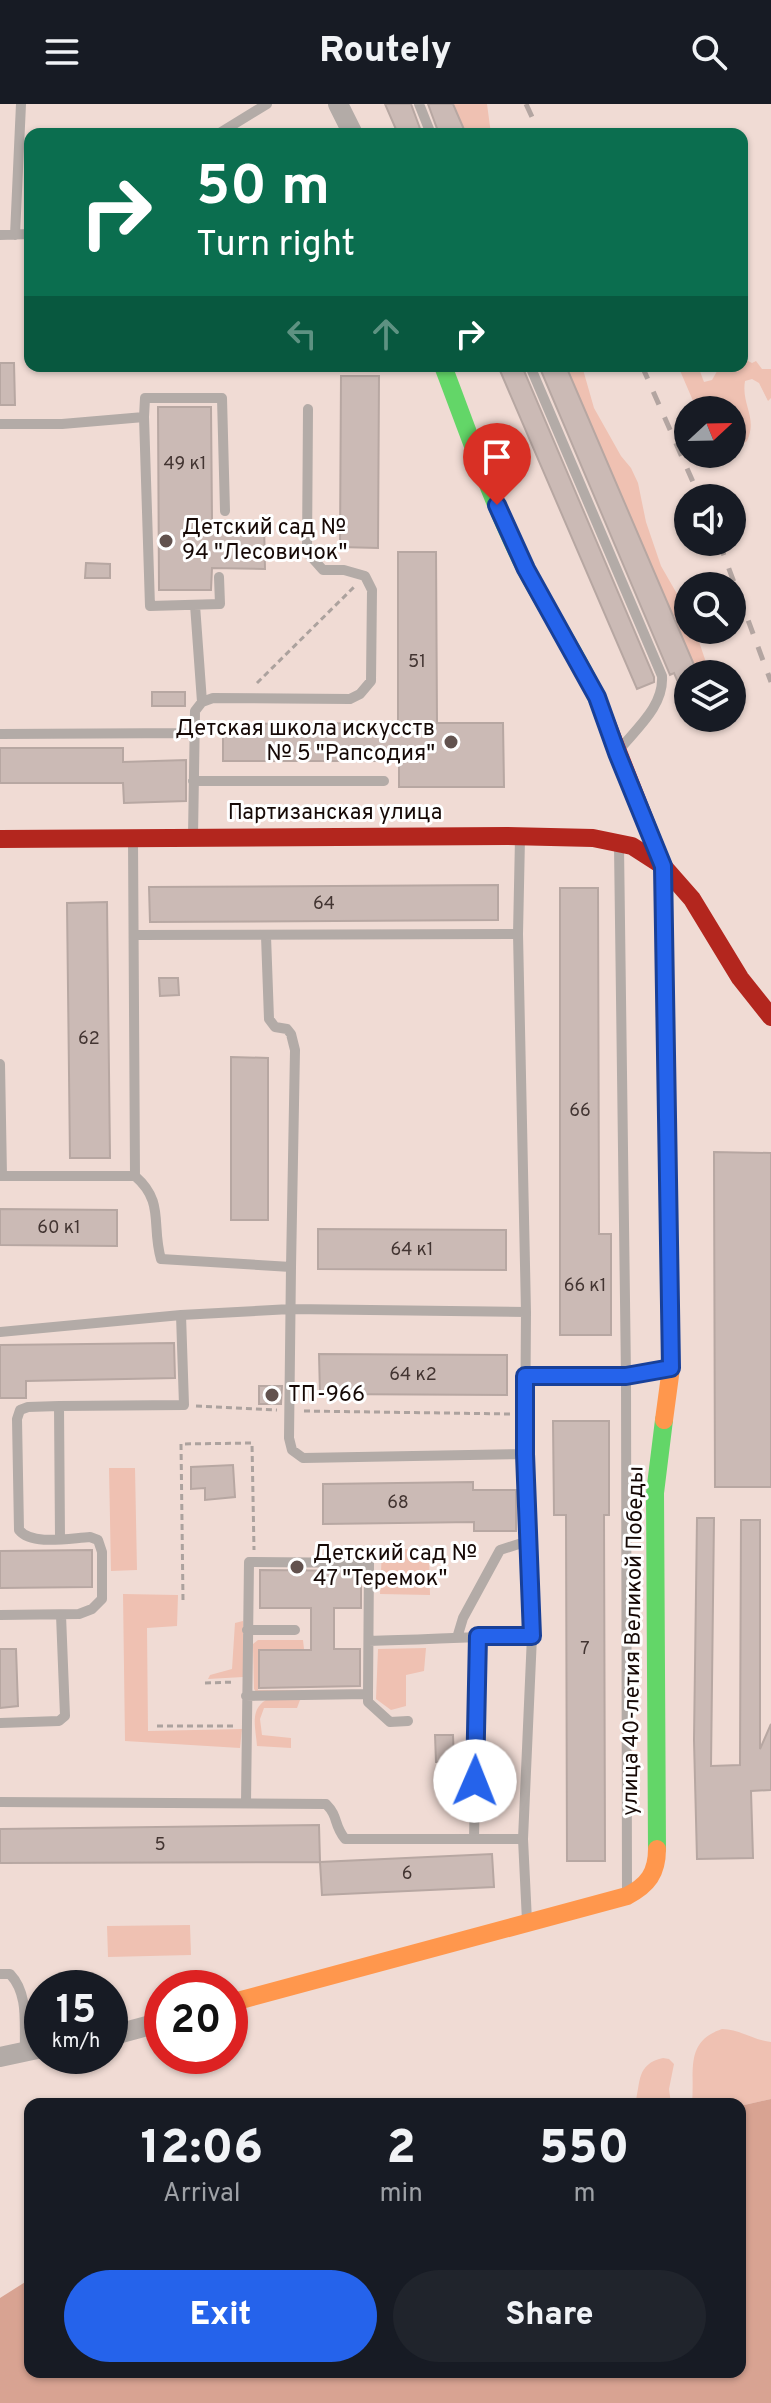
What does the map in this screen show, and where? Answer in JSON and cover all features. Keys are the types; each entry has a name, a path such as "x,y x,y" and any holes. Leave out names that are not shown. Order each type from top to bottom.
{"street":[{"path":"338,104 350,128"},
{"path":"445,372 497,505 526,569 597,697 663,866 692,899 740,978 771,1017"},
{"name":"Партизанская улица","path":"0,839 593,838 632,846 663,866"},
{"name":"улица 40-летия Великой Победы","path":"248,1998 627,1896 647,1884 653,1876 657,1865 655,1493 671,1368 663,866"},
{"path":"0,2057 24,2051"}],"lane":[{"path":"15,235 21,104"},
{"path":"228,128 267,104"},
{"path":"419,104 429,128"},
{"path":"0,235 24,234"},
{"path":"533,372 662,676 663,687 657,704 617,753"},
{"path":"219,577 220,604 150,606 145,398 222,398 225,511"},
{"path":"193,838 193,733 195,711 202,702 213,698 350,699 360,694 371,681 372,590 365,576 344,570 323,570 307,552 308,409"},
{"path":"0,424 62,424 144,417"},
{"path":"195,605 202,702"},
{"path":"0,734 193,733"},
{"path":"193,781 384,781"},
{"path":"520,837 518,934 526,1312 525,1454 532,1636 523,1839 527,1923"},
{"path":"133,838 135,1176"},
{"path":"619,843 626,1376 627,1896"},
{"path":"135,935 518,934"},
{"path":"266,936 269,1019 275,1027 287,1029 295,1050 289,1410 292,1450 303,1458 525,1454"},
{"path":"0,1064 1,1176 135,1176 154,1200 161,1259 291,1267"},
{"path":"0,1332 181,1315 291,1309 526,1312"},
{"path":"0,1615 79,1614 92,1609 102,1599 102,1552 98,1540 90,1537 33,1540 19,1530 17,1419 20,1410 59,1406 184,1405 181,1315"},
{"path":"525,1376 626,1376 671,1368"},
{"path":"59,1406 60,1538"},
{"path":"457,1638 463,1618 500,1550 528,1541"},
{"path":"246,1803 249,1562 369,1563 368,1702 390,1722 408,1721"},
{"path":"0,1723 59,1721 65,1716 61,1615"},
{"path":"247,1630 295,1630"},
{"path":"474,1839 478,1636"},
{"path":"369,1641 532,1636"},
{"path":"246,1696 368,1694"},
{"path":"0,1802 326,1804 335,1813 336,1828 345,1839 523,1839"},
{"path":"0,1974 10,1974 24,1998"}],"path":[{"path":"242,698 365,576"},
{"path":"184,1405 526,1414"},
{"path":"183,1600 181,1444 252,1443 254,1562"},
{"path":"205,1683 246,1681"},
{"path":"157,1726 245,1726"}],"shaded area":[{"path":"453,104 487,104 490,128 463,128"},
{"path":"748,361 756,361 762,369 771,369 771,398 768,401 759,383 752,379 745,381 745,396 691,396 681,372 700,372 704,382 712,380 717,372 748,372"},
{"path":"569,372 584,372 594,408 631,468 661,566 674,589 674,618"},
{"path":"746,401 751,425 746,442"},
{"path":"685,644 700,644 705,660 692,660"},
{"path":"109,1468 135,1468 137,1570 111,1571"},
{"path":"382,1549 429,1549 430,1595 380,1594"},
{"path":"123,1594 178,1595 177,1626 147,1628 148,1731 242,1729 240,1748 125,1741"},
{"path":"243,1621 243,1677 208,1679 210,1675 232,1669 235,1623"},
{"path":"258,1640 303,1640 304,1649 258,1650 258,1690 314,1690 257,1693 254,1689 253,1644"},
{"path":"426,1648 424,1671 406,1675 406,1706 391,1710 376,1699 378,1649"},
{"path":"266,1700 300,1700 297,1708 264,1708 260,1719 262,1735 291,1738 291,1748 257,1746 255,1714"},
{"path":"190,1925 191,1955 108,1957 107,1926"},
{"path":"722,2029 771,2042 771,2099 746,2105 746,2098 692,2098 694,2059 702,2042"},
{"path":"663,2058 674,2064 670,2098 636,2098 644,2069"},
{"path":"771,2099 771,2403 0,2403 0,2298 24,2283 24,2378 746,2378 746,2105"}],"building":[{"path":"385,104 411,104 420,128 395,128"},
{"path":"428,104 453,104 463,128 437,128"},
{"path":"0,363 14,363 15,405 0,405"},
{"path":"501,372 525,372 654,677 654,682 637,689"},
{"path":"542,372 569,372 674,618 674,644 685,644 692,660 674,660 674,673 670,675"},
{"path":"341,376 379,376 378,548 340,547"},
{"path":"158,407 211,407 212,521 264,522 265,569 212,568 211,590 159,590"},
{"path":"398,552 436,552 437,723 503,723 504,787 399,787 399,761 223,761 223,724 398,723"},
{"path":"86,563 110,564 110,578 85,578"},
{"path":"152,692 185,692 185,706 152,706"},
{"path":"0,748 123,748 123,762 186,760 186,801 124,803 123,783 0,783"},
{"path":"498,885 498,920 150,922 149,887"},
{"path":"560,888 598,888 599,1234 611,1234 611,1335 560,1335"},
{"path":"107,902 110,1158 70,1158 67,903"},
{"path":"159,978 178,978 179,995 160,996"},
{"path":"231,1057 268,1058 268,1220 231,1220"},
{"path":"714,1152 771,1153 771,1487 715,1487"},
{"path":"0,1209 117,1210 117,1246 0,1245"},
{"path":"318,1229 506,1230 506,1270 318,1269"},
{"path":"174,1343 175,1378 26,1381 26,1398 0,1398 0,1345"},
{"path":"319,1354 507,1355 507,1395 320,1394"},
{"name":"ТП-966","path":"259,1386 282,1386 281,1404 259,1404"},
{"path":"553,1421 609,1421 609,1515 604,1515 605,1861 567,1861 566,1515 554,1515"},
{"path":"233,1465 235,1497 205,1500 205,1488 191,1489 191,1467"},
{"path":"473,1482 473,1490 516,1490 516,1531 474,1531 474,1522 323,1524 323,1484"},
{"path":"697,1518 714,1518 711,1766 740,1765 741,1520 760,1520 760,1749 771,1724 771,1790 751,1791 753,1858 697,1859 694,1740"},
{"path":"92,1550 92,1587 0,1588 0,1551"},
{"path":"260,1570 361,1571 361,1608 334,1608 334,1649 360,1649 360,1686 259,1688 259,1650 311,1650 311,1608 260,1608"},
{"path":"0,1649 16,1649 18,1706 0,1708"},
{"path":"435,1735 453,1735 454,1762 436,1762"},
{"path":"319,1825 320,1862 0,1863 0,1829"},
{"path":"492,1854 494,1887 322,1895 320,1862"}],"railway":[{"path":"526,104 537,128"},
{"path":"645,372 694,484"},
{"path":"724,556 771,682"}],"traffic: fast":[{"path":"445,372 514,545 589,682 606,721"},
{"path":"657,1849 655,1493 664,1420"}],"traffic: slow":[{"path":"663,866 671,1368 664,1420"},
{"path":"248,1998 627,1896 650,1877 657,1849"}],"traffic: jam":[{"path":"606,721 663,866 692,899 740,978 771,1017"},
{"path":"0,839 593,838 632,846 663,866"}],"place":[{"name":"Детский сад № 94 \"Лесовичок\"","path":"166,541"},
{"name":"Детская школа искусств № 5 \"Рапсодия\"","path":"451,742"},
{"name":"ТП-966","path":"272,1395"},
{"name":"Детский сад № 47 \"Теремок\"","path":"297,1567"}],"route":[{"path":"475,1781 478,1636 532,1636 525,1376 626,1376 671,1368 663,866 597,697 526,569 497,505"}]}
